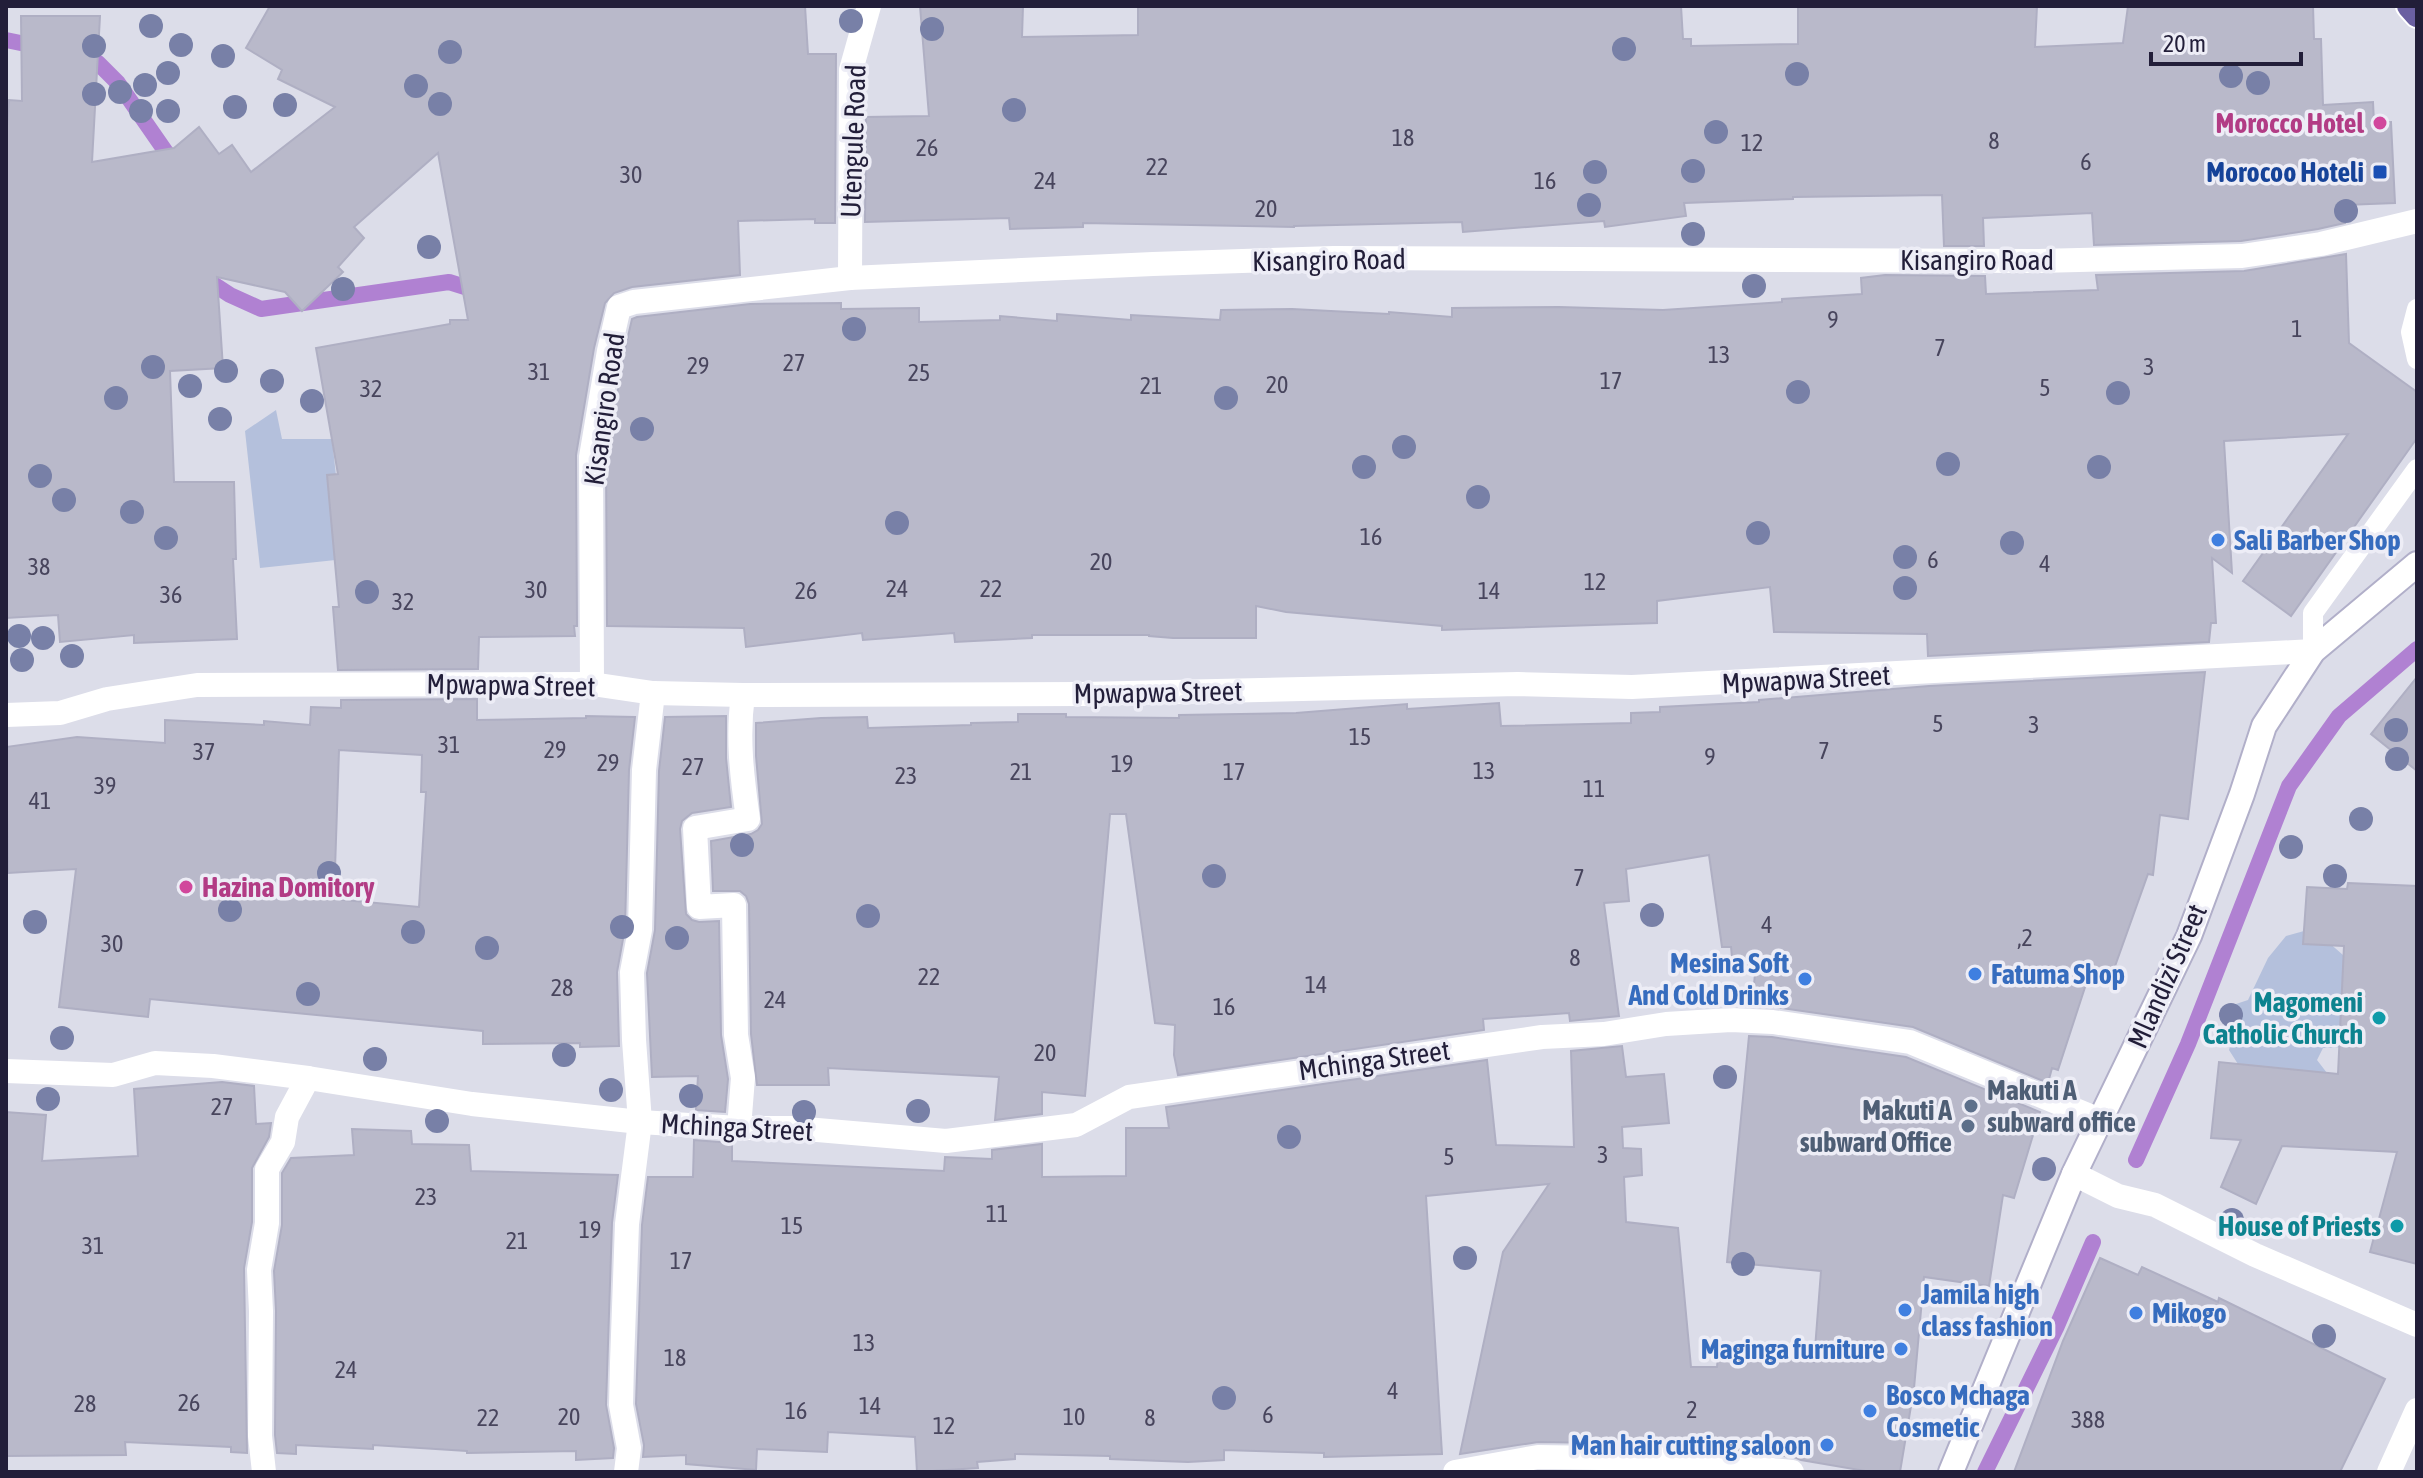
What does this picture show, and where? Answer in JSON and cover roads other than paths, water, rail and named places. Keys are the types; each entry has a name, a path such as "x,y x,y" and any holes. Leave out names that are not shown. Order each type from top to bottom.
{"main road":[{"path":"2409,6 2417,15"}],"street":[{"name":"Utengule Road","path":"850,278 851,70 869,6"},
{"name":"Kisangiro Road","path":"592,684 591,457 619,307 634,302 850,278 1334,258 2038,261 2242,256 2321,244 2417,221"},
{"name":"Mlandizi Street","path":"1951,1472 2074,1174 2189,936 2264,726 2313,651 2417,564"},
{"name":"Mpwapwa Street","path":"6,715 60,713 107,699 197,685 592,684 653,693 743,695 1083,694 1518,684 1632,687 2313,651"},
{"name":"Mchinga Street","path":"640,1122 632,972 640,930 644,770 653,693"},
{"path":"739,1128 743,1078 736,1035 734,905 699,907 695,828 748,819 739,719 743,695"},
{"name":"Mchinga Street","path":"6,1071 113,1075 155,1063 213,1066 472,1104 640,1122 794,1128 946,1141 1076,1125 1129,1097 1542,1037 1604,1034 1666,1024 1731,1020 1773,1022 1910,1042 2100,1120"},
{"path":"264,1472 260,1436 259,1270 267,1223 267,1169 283,1142 287,1117 308,1078"},
{"path":"626,1472 629,1448 621,1405 627,1224 640,1122"},
{"path":"2074,1174 2118,1196 2155,1205 2255,1255 2417,1325"},
{"path":"2389,1472 2417,1410"},
{"path":"1455,1472 1538,1457 1666,1459 1792,1472"}],"lane":[{"path":"2417,309 2411,332 2417,359"},
{"path":"2313,651 2313,613 2417,469"}],"waterway":[{"path":"6,40 40,47"},
{"path":"78,57 98,63 118,83 177,168"},
{"path":"203,274 230,295 261,309 449,282 481,292"},
{"path":"2136,1160 2188,1044 2289,786 2339,716 2417,649"},
{"path":"1985,1472 2056,1328 2093,1242"}],"place":[{"name":"Morocco Hotel","path":"2380,123"},
{"name":"Morocoo Hoteli","path":"2380,172"},
{"name":"Sali Barber Shop","path":"2218,540"},
{"name":"Hazina Domitory","path":"186,887"},
{"name":"Fatuma Shop","path":"1975,974"},
{"name":"Mesina Soft And Cold Drinks","path":"1805,979"},
{"name":"Magomeni Catholic Church","path":"2379,1018"},
{"name":"Makuti A subward office","path":"1971,1106"},
{"name":"Makuti A subward Office","path":"1968,1126"},
{"name":"House of Priests","path":"2397,1226"},
{"name":"Jamila high class fashion","path":"1905,1310"},
{"name":"Mikogo","path":"2136,1313"},
{"name":"Maginga furniture","path":"1901,1349"},
{"name":"Bosco Mchaga Cosmetic","path":"1870,1411"},
{"name":"Man hair cutting saloon","path":"1827,1445"}]}
